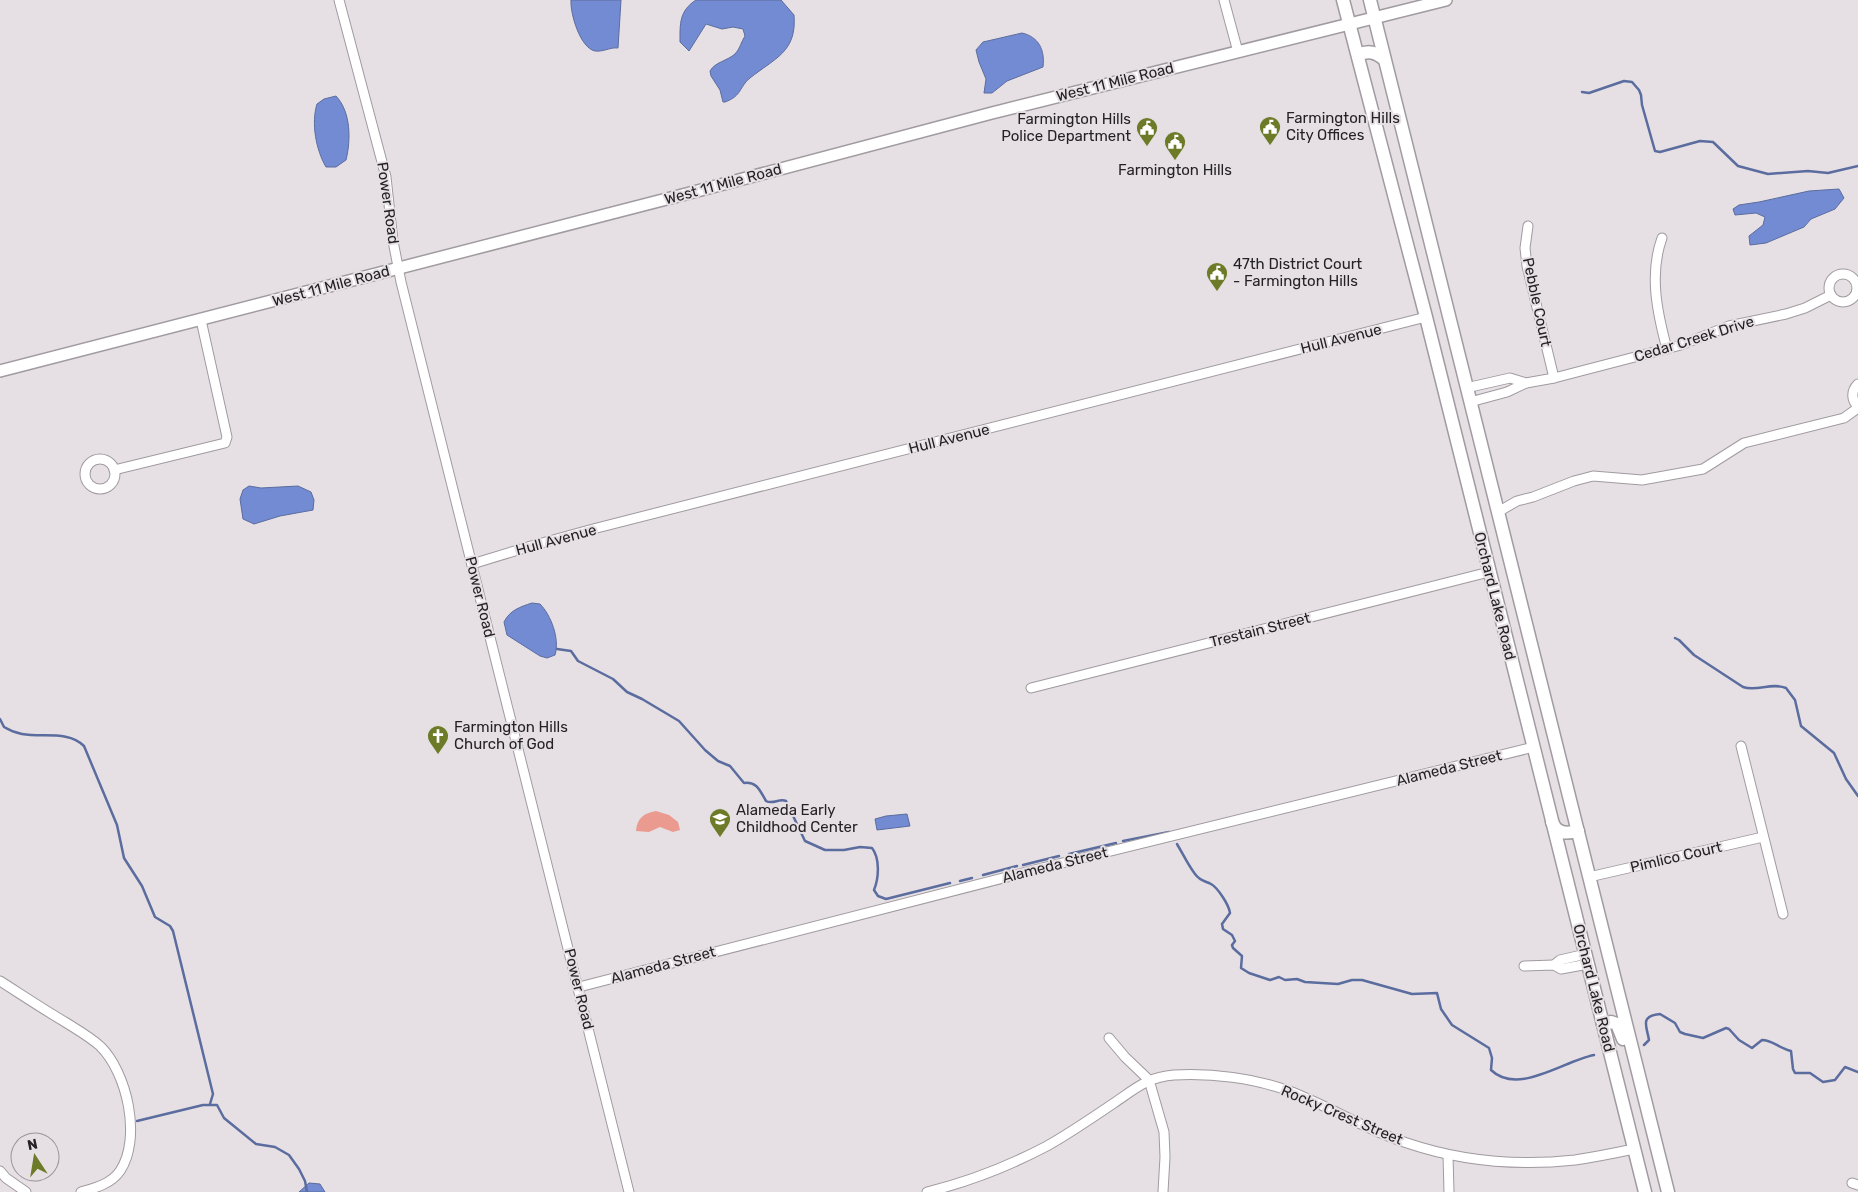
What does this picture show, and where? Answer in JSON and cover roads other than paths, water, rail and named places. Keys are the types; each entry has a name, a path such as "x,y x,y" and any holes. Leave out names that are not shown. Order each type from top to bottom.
{"main road":[{"name":"Orchard Lake Road","path":"1343,0 1426,317 1645,1192"},
{"name":"Orchard Lake Road","path":"1370,0 1668,1192"},
{"path":"1358,55 1364,52 1371,52 1378,54 1384,59"},
{"path":"1403,232 1414,239 1428,237"},
{"path":"1412,264 1434,258"},
{"path":"1426,317 1433,312 1437,311 1439,313 1457,381 1471,406"},
{"path":"1472,506 1477,512 1484,515 1498,512"},
{"path":"1503,623 1513,621 1519,626 1535,690 1542,708 1550,719"},
{"path":"1552,822 1562,833 1578,831"},
{"path":"1603,1024 1611,1022 1620,1027 1634,1084 1644,1097"}],"street":[{"name":"Power Road","path":"339,0 386,177 398,269 629,1192"},
{"path":"1224,0 1238,52"},
{"name":"West 11 Mile Road","path":"0,371 992,113 1446,0"},
{"name":"Pebble Court","path":"1528,226 1525,248 1527,266 1554,378"},
{"path":"1662,238 1658,248 1654,279 1656,300 1667,349"},
{"name":"Cedar Creek Drive","path":"1471,406 1526,383 1554,378 1667,349 1729,326 1805,308 1831,295"},
{"name":"Hull Avenue","path":"472,564 594,529 1426,317"},
{"path":"114,470 226,443 227,437 201,320"},
{"name":"Cedar Creek Drive","path":"1466,388 1510,378 1526,383"},
{"path":"1498,512 1517,501 1593,476 1642,480 1703,469 1744,443 1844,418 1858,407 1852,394 1858,384"},
{"name":"Trestain Street","path":"1031,688 1489,572"},
{"path":"1741,746 1782,914"},
{"name":"Alameda Street","path":"578,987 1050,866 1534,748"},
{"name":"Pimlico Court","path":"1589,877 1763,836"},
{"path":"1524,966 1554,965 1560,960 1587,959"},
{"path":"0,982 99,1045 118,1070 128,1102 130,1140 127,1156 120,1171 108,1182 81,1192"},
{"path":"1109,1038 1125,1057 1149,1080 1164,1132 1165,1164 1163,1192"},
{"name":"Rocky Crest Street","path":"927,1192 984,1174 1046,1146 1120,1099 1140,1084 1168,1076 1198,1075 1265,1083 1290,1091 1404,1142 1448,1156 1512,1162 1542,1162 1575,1160 1634,1149"},
{"path":"1448,1156 1449,1192"},
{"path":"0,1171 6,1178 26,1192"}],"water":[{"path":"571,0 621,0 618,48 595,51 585,44 574,21"},
{"path":"696,0 781,0 794,15 794,28 788,46 776,59 746,81 735,97 725,102 723,102 720,90 710,71 735,54 745,36 743,29 733,27 722,29 706,24 689,51 680,42 681,24 683,13"},
{"path":"1022,33 1033,38 1040,45 1043,55 1043,67 1007,81 992,93 984,93 986,79 976,50 983,42"},
{"path":"336,96 345,110 347,118 348,152 346,160 336,167 326,167 322,160 316,136 315,111 317,104 324,99"},
{"path":"1839,189 1844,198 1835,209 1811,219 1804,227 1766,243 1750,245 1749,236 1763,225 1765,217 1756,213 1735,215 1733,209 1739,205 1809,191"},
{"path":"249,486 261,488 298,486 311,492 314,500 313,510 280,516 254,524 243,519 240,499 243,490"},
{"path":"532,603 540,604 548,614 554,628 555,655 547,658 540,656 507,635 504,622 506,618 516,610"},
{"path":"907,814 910,826 877,830 875,819"},
{"path":"309,1183 320,1184 325,1192 299,1192"}],"waterway":[{"path":"1582,92 1589,93 1624,81 1632,82 1641,95 1655,151 1660,152 1700,141 1713,142 1738,166 1768,174 1808,171 1828,173 1858,166"},
{"path":"1675,638 1694,655 1743,687 1780,686 1786,688 1795,700 1801,726 1834,753 1846,779 1858,796"},
{"path":"557,649 571,651 578,661 613,679 627,692 679,721 705,750 718,761 730,766 744,783 755,785 766,801 786,801 805,841 825,850 844,850 860,847 872,848 875,852 878,874 874,890 878,896 886,899 950,883"},
{"path":"0,719 4,727 18,733 63,736 78,741 84,746 117,825 124,858 142,886 155,917 170,926 173,931 213,1094 210,1104"},
{"path":"1123,841 1169,832"},
{"path":"1069,854 1116,843"},
{"path":"1177,844 1197,876 1214,886 1225,901 1230,913 1222,924 1223,929 1232,935 1235,941 1232,945 1233,948 1242,956 1241,968 1249,973 1270,980 1279,977 1285,980 1297,979 1305,982 1338,984 1352,980 1362,980 1412,994 1437,993 1441,1009 1452,1025 1489,1048 1492,1058 1491,1070 1502,1077 1514,1079 1527,1078 1594,1055"},
{"path":"1023,865 1059,856"},
{"path":"983,875 1017,866"},
{"path":"960,881 972,878"},
{"path":"1644,1045 1649,1040 1646,1027 1647,1020 1653,1015 1660,1014 1675,1023 1680,1032 1685,1034 1703,1038 1726,1028 1739,1040 1752,1048 1762,1040 1766,1040 1791,1051 1795,1073 1810,1073 1823,1082 1835,1080 1845,1067 1858,1072"},
{"path":"137,1121 203,1105 217,1105 224,1118 256,1144 275,1147 289,1155 305,1181 307,1192"}],"place":[{"name":"Farmington Hills City Offices","path":"1270,146"},
{"name":"Farmington Hills Police Department","path":"1147,147"},
{"name":"Farmington Hills","path":"1175,161"},
{"name":"47th District Court - Farmington Hills","path":"1217,292"},
{"name":"Farmington Hills Church of God","path":"438,755"},
{"name":"Alameda Early Childhood Center","path":"720,838"}]}
